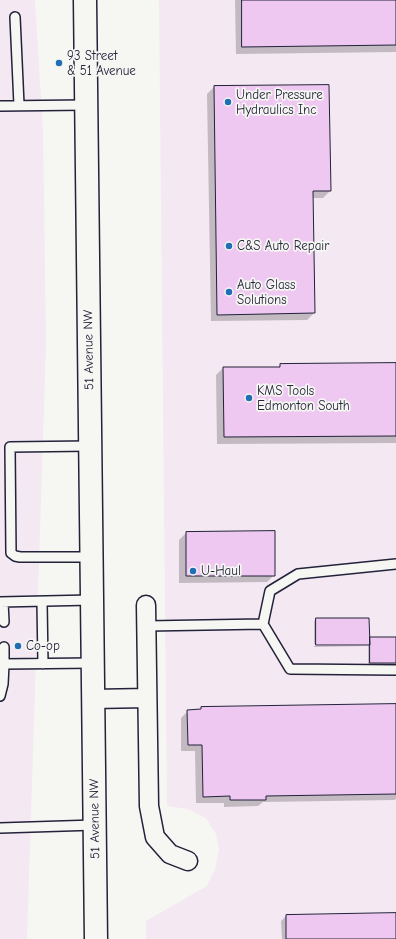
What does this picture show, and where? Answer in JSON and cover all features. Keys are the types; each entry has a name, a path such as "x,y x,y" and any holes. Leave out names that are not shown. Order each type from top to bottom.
{"main road":[{"name":"51 Avenue NW","path":"85,0 96,939"}],"street":[{"path":"146,605 149,806 155,837 170,854 188,861"},
{"path":"93,699 147,698"}],"lane":[{"path":"15,16 19,105"},
{"path":"0,106 86,105"},
{"path":"90,446 10,447 11,553 20,557 91,557"},
{"path":"396,564 298,574 270,591 263,624 290,669 396,670"},
{"path":"4,622 2,602 92,600"},
{"path":"42,602 43,664"},
{"path":"146,626 263,624"},
{"path":"0,696 3,684 4,647"},
{"path":"4,664 92,663"},
{"path":"0,828 95,825"}],"shaded area":[{"path":"0,0 35,0 43,132 46,343 27,939 0,939"},
{"path":"159,0 396,0 396,939 146,939 146,921 207,886 215,869 219,850 216,834 206,818 188,809 167,806"}],"building":[{"path":"242,0 396,0 396,45 242,47"},
{"path":"329,85 331,191 313,191 315,313 217,315 214,86"},
{"path":"396,363 396,436 224,437 223,367 280,367 280,364"},
{"path":"275,531 275,576 186,576 186,532"},
{"path":"316,618 369,618 370,645 316,645"},
{"path":"370,637 396,637 396,663 370,663"},
{"path":"396,704 396,794 266,796 266,800 230,800 230,796 203,797 202,745 188,745 187,710 201,709 201,707"},
{"path":"396,913 396,939 286,939 286,915"}],"place":[{"name":"93 Street & 51 Avenue","path":"59,63"},
{"name":"Under Pressure Hydraulics Inc","path":"228,102"},
{"name":"C&S Auto Repair","path":"229,246"},
{"name":"Auto Glass Solutions","path":"229,292"},
{"name":"KMS Tools Edmonton South","path":"249,398"},
{"name":"U-Haul","path":"193,571"},
{"name":"Co-op","path":"18,646"}]}
